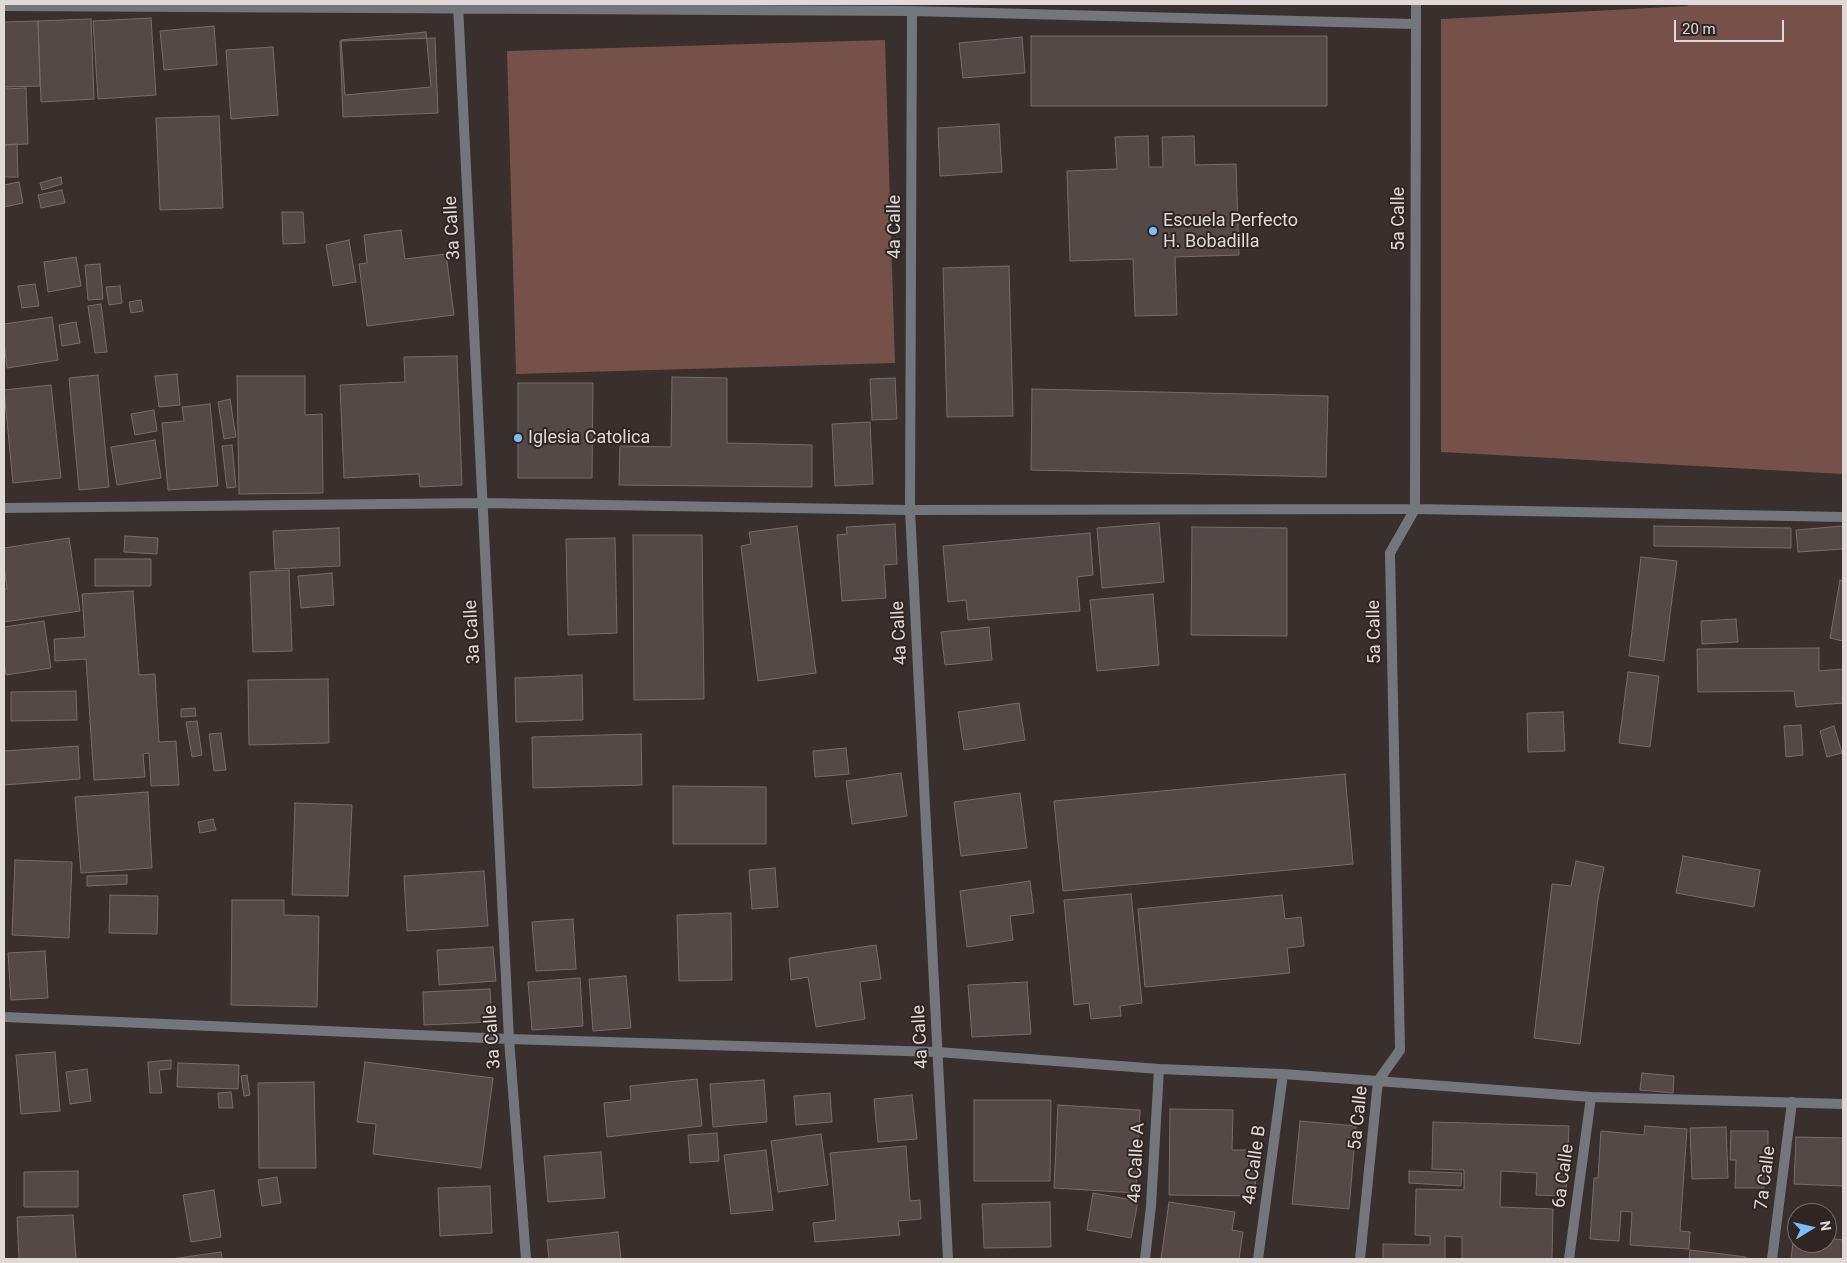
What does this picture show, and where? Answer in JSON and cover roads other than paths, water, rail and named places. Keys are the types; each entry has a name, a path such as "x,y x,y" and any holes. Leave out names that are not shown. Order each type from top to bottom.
{"street":[{"name":"5a Calle","path":"1360,1259 1378,1081 1400,1050 1390,553 1415,509 1416,4"},
{"path":"4,6 912,7 1416,24"},
{"name":"3a Calle","path":"458,7 509,1039 526,1259"},
{"name":"4a Calle","path":"912,7 910,510 948,1259"},
{"path":"4,508 483,503 910,510 1415,509 1843,517"},
{"path":"4,1017 509,1039 938,1052 1159,1069 1284,1074 1591,1097 1843,1104"},
{"name":"4a Calle A","path":"1146,1259 1152,1206 1159,1069"},
{"name":"4a Calle B","path":"1258,1259 1284,1074"},
{"name":"6a Calle","path":"1569,1259 1591,1097"},
{"name":"7a Calle","path":"1772,1259 1792,1102"}],"place":[{"name":"Escuela Perfecto H. Bobadilla","path":"1153,231"},
{"name":"Iglesia Catolica","path":"518,438"}]}
